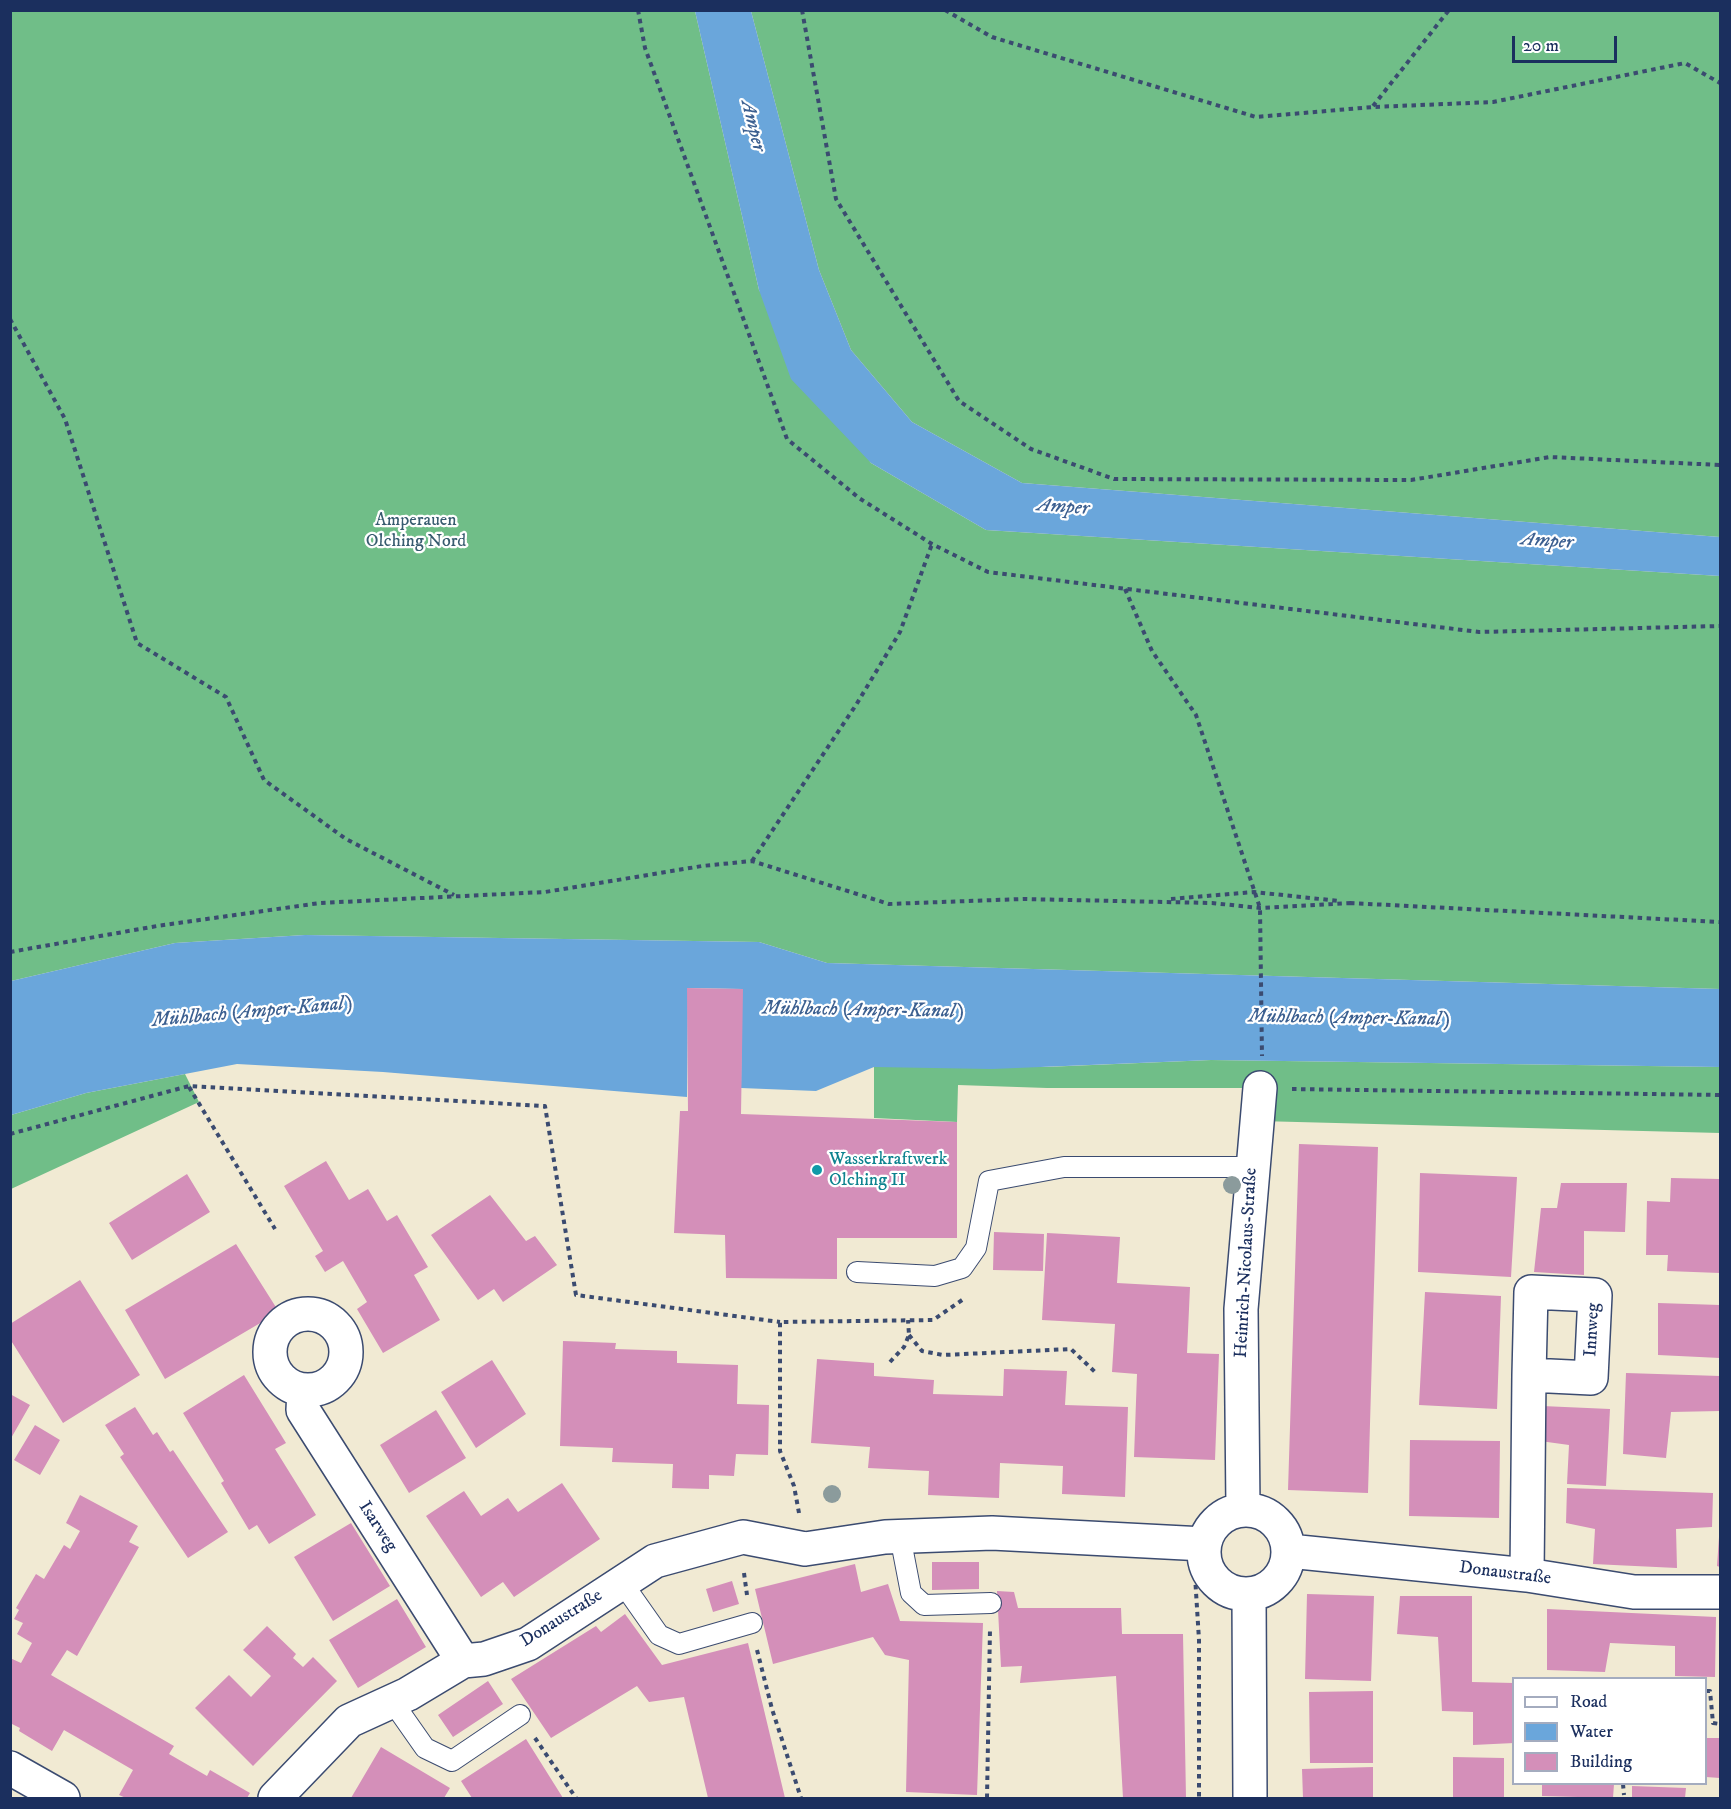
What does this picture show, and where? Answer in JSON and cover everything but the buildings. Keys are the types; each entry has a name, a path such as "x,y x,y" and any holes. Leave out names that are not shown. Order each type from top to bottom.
{"street":[{"name":"Heinrich-Nicolaus-Straße","path":"1242,1509 1241,1309 1251,1167 1259,1121 1261,1078"},
{"path":"1527,1575 1529,1374"},
{"name":"Isarweg","path":"304,1390 303,1410 463,1661"},
{"path":"1242,1509 1261,1511 1276,1521 1286,1534 1289,1551 1285,1570 1276,1583 1265,1590 1249,1595 1225,1589 1211,1576 1199,1543 1218,1520 1229,1512 1242,1509"},
{"name":"Donaustraße","path":"275,1798 349,1721 392,1701 463,1661 484,1659 528,1644 621,1581 655,1562 743,1536 805,1549 900,1536 992,1533 1199,1543"},
{"name":"Donaustraße","path":"1289,1551 1527,1575 1634,1592 1720,1592"},
{"path":"1249,1595 1250,1798"},
{"path":"10,1768 63,1798"}],"lane":[{"path":"857,1272 935,1276 962,1268 976,1248 989,1180 1064,1167 1251,1167"},
{"path":"900,1536 911,1593 924,1605 991,1603"},
{"path":"621,1581 659,1635 679,1644 752,1623"},
{"path":"392,1701 425,1748 452,1761 520,1714"}],"path":[{"path":"638,10 649,58 787,439 859,498 932,544 988,572 1479,632 1720,626"},
{"path":"802,10 836,199 959,401 1031,449 1114,479 1411,480 1550,457 1720,465"},
{"path":"945,10 992,37 1257,117 1373,107 1494,102 1685,63 1720,83"},
{"path":"1373,107 1449,10"},
{"path":"10,319 65,419 137,643 226,697 264,780 346,839 455,896"},
{"path":"752,861 856,705 900,632 932,544"},
{"path":"1125,589 1152,651 1196,715 1260,908 1261,1078 1720,1095"},
{"path":"10,952 157,926 320,903 545,892 702,866 752,861 889,904 1023,899 1153,901 1260,908 1352,903"},
{"path":"1153,901 1254,892 1352,903 1720,922"},
{"path":"10,1134 189,1086 545,1106 576,1295 780,1322 933,1320 968,1295"},
{"path":"189,1086 275,1229"},
{"path":"890,1362 904,1347 909,1335 908,1320"},
{"path":"780,1322 780,1451 794,1486 805,1549"},
{"path":"909,1335 922,1351 943,1355 1071,1349 1095,1372"},
{"path":"743,1536 744,1578 752,1623 772,1709 801,1798"},
{"path":"1199,1543 1199,1798"},
{"path":"987,1798 991,1603"},
{"path":"1707,1690 1710,1691 1713,1723 1720,1724"},
{"path":"1623,1785 1624,1795"}],"green space":[{"name":"Amperauen Olching Nord","path":"11,11 695,11 759,290 871,463 986,530 1720,576 1720,989 827,963 759,942 305,935 175,943 11,981"},
{"path":"751,11 1720,11 1720,537 1022,483 912,422 851,350 819,270"},
{"path":"1211,1060 1720,1067 1720,1133 1259,1121 1259,1088 1047,1088 958,1085 957,1122 874,1118 874,1067 1045,1067"},
{"path":"185,1074 199,1102 11,1189 11,1115 86,1093"}],"water":[{"name":"Amper","path":"695,11 751,11 819,270 851,350 912,422 1022,483 1720,537 1720,576 986,530 871,463 791,379 759,290"},
{"name":"Mühlbach (Amper-Kanal)","path":"305,935 759,942 827,963 1720,989 1720,1067 1211,1060 992,1069 874,1067 816,1091 741,1088 742,989 688,988 687,1097 383,1072 237,1064 86,1093 11,1115 11,981 175,943"}],"place":[{"name":"Wasserkraftwerk Olching II","path":"817,1170"}]}
